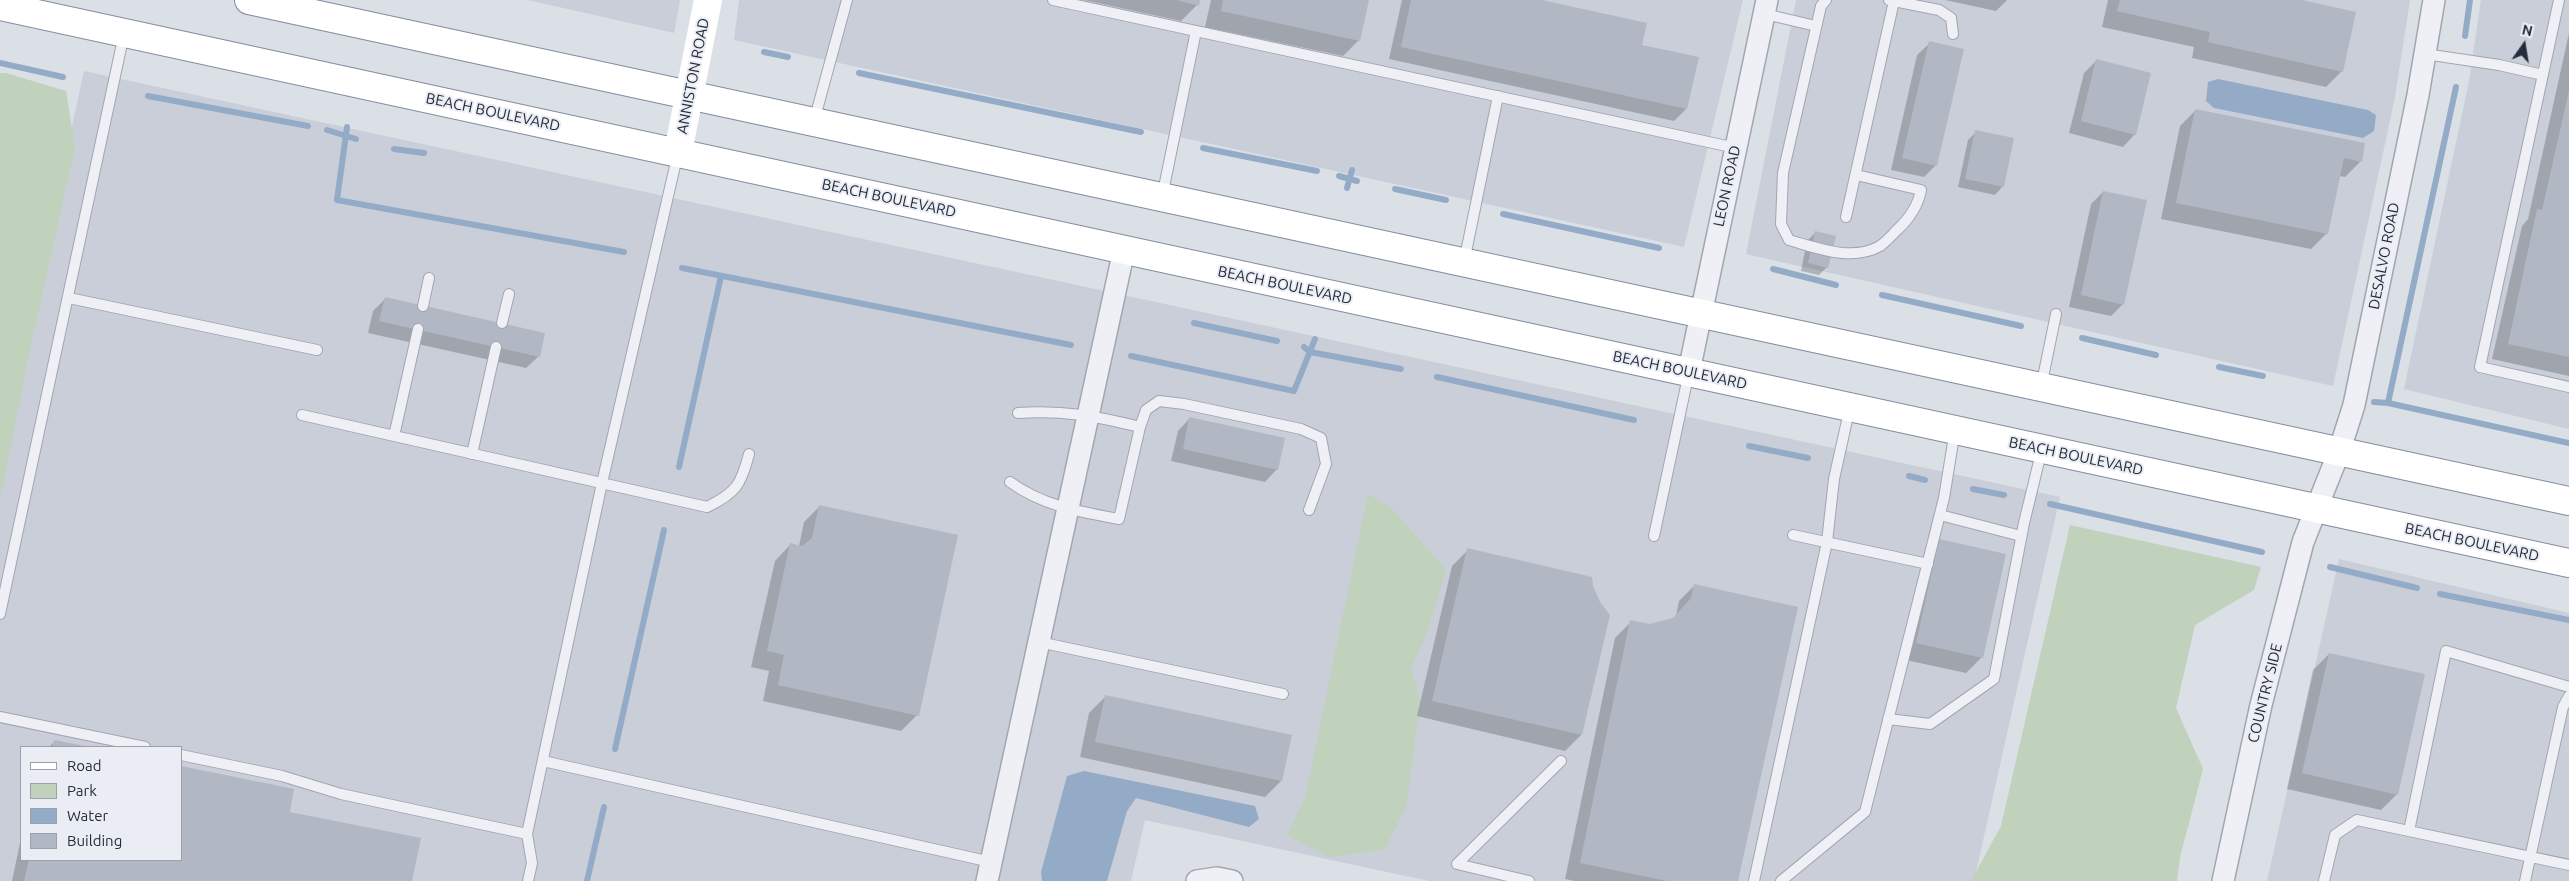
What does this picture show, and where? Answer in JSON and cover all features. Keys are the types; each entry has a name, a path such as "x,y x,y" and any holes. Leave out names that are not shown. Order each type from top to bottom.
{"main road":[{"path":"249,0 291,4 690,94 2569,501"},
{"name":"ANNISTON ROAD","path":"678,152 708,0"},
{"name":"BEACH BOULEVARD","path":"0,6 2569,563"}],"street":[{"name":"DESALVO ROAD","path":"2317,508 2339,452 2354,405 2425,54 2434,0"},
{"name":"LEON ROAD","path":"1689,371 1766,7"},
{"path":"989,871 1124,250"},
{"name":"COUNTRY SIDE","path":"2223,881 2264,696 2303,542 2317,508"},
{"path":"1198,881 1217,878 1232,881"}],"lane":[{"path":"814,121 847,0"},
{"path":"1053,0 1736,148"},
{"path":"1826,0 1821,6 1816,26 1783,173 1781,224 1789,240 1812,247 1858,254 1881,246 1904,224 1918,203 1921,190 1856,175"},
{"path":"2559,0 2480,367 2569,387"},
{"path":"1846,217 1891,1 1939,10 1951,18 1953,34"},
{"path":"1766,7 1816,26"},
{"path":"1162,196 1196,31"},
{"path":"0,614 69,298 124,33"},
{"path":"2425,54 2499,65 2543,75"},
{"path":"1464,262 1498,96"},
{"path":"528,881 532,863 527,834 602,483 678,152"},
{"path":"423,306 429,278"},
{"path":"502,323 509,294"},
{"path":"69,298 317,350"},
{"path":"2041,387 2056,314"},
{"path":"394,436 418,329"},
{"path":"472,454 496,347"},
{"path":"1654,536 1689,371"},
{"path":"1010,482 1026,494 1067,510 1119,519 1140,427 1146,410 1158,401 1184,404 1301,429 1320,438 1326,464 1309,510"},
{"path":"1754,881 1828,542 1834,478 1850,406"},
{"path":"1018,413 1047,411 1088,414 1140,427"},
{"path":"302,415 707,507 729,496 744,475 749,454"},
{"path":"1781,881 1865,812 1940,515 1955,429"},
{"path":"1888,719 1930,724 1994,679 2021,536 2042,448"},
{"path":"1940,515 2021,536"},
{"path":"1793,535 1928,564"},
{"path":"1039,642 1283,694"},
{"path":"2408,832 2446,651 2569,687"},
{"path":"2525,881 2563,707 2569,696"},
{"path":"0,717 140,746"},
{"path":"182,755 282,776 341,794 527,834"},
{"path":"543,761 989,871"},
{"path":"1529,881 1457,864 1560,761"},
{"path":"2324,881 2335,835 2357,820 2569,865"}],"shaded area":[{"path":"528,0 680,0 674,33"},
{"path":"739,0 1743,0 1684,247 734,40"},
{"path":"1796,0 2410,0 2395,97 2333,386 1746,254"},
{"path":"2481,0 2569,0 2569,429 2404,389 2469,81"},
{"path":"84,71 2060,497 1974,881 1429,881 1145,820 1131,881 0,881 0,457"},
{"path":"2339,559 2569,613 2569,881 2267,881"}],"green space":[{"path":"0,73 6,73 66,91 75,147 28,359 0,501"},
{"path":"1368,494 1391,508 1446,570 1427,632 1411,669 1420,700 1407,804 1385,849 1329,857 1287,835 1305,798"},
{"path":"2070,525 2261,567 2254,590 2195,625 2176,708 2203,769 2180,857 2177,881 1971,881 2001,826"}],"water":[{"path":"2218,79 2368,110 2376,115 2374,131 2363,138 2214,108 2206,101 2208,82"},
{"path":"1084,771 1255,806 1259,819 1249,827 1136,798 1127,811 1107,881 1042,881 1041,872 1067,776"}],"building":[{"path":"1177,0 1200,0 1199,6"},
{"path":"1223,0 1369,0 1360,41 1221,11"},
{"path":"1411,0 1542,0 1647,23 1642,45 1699,57 1687,109 1401,47"},
{"path":"2120,0 2302,0 2356,12 2343,72 2208,42 2210,32 2117,11"},
{"path":"1929,41 1964,49 1937,166 1902,158"},
{"path":"2096,59 2151,73 2136,135 2081,121"},
{"path":"2569,91 2569,357 2508,344 2537,209 2542,210"},
{"path":"2195,109 2365,143 2362,162 2344,158 2328,234 2176,203"},
{"path":"1975,130 2014,138 2004,187 1965,179"},
{"path":"2103,191 2147,200 2124,305 2081,295"},
{"path":"1815,231 1836,236 1828,268 1808,263"},
{"path":"385,297 545,333 540,357 379,321"},
{"path":"1189,417 1285,438 1278,470 1183,449"},
{"path":"819,505 958,535 919,716 778,685 784,655 767,651 790,543 802,546 812,538"},
{"path":"1939,539 2006,554 1983,658 1916,643"},
{"path":"1467,548 1592,577 1593,586 1600,602 1610,615 1582,735 1432,701"},
{"path":"1694,584 1798,607 1738,881 1667,881 1580,863 1630,620 1650,624 1673,618 1691,598"},
{"path":"2329,653 2425,674 2398,795 2302,773"},
{"path":"1105,695 1292,735 1282,781 1095,742"},
{"path":"54,740 85,746 52,746"},
{"path":"182,766 294,789 290,812 421,838 412,881 24,881 29,861 182,861"}],"waterway":[{"path":"2465,36 2470,0"},
{"path":"764,52 788,57"},
{"path":"0,63 63,77"},
{"path":"859,73 1141,132"},
{"path":"2388,403 2456,87"},
{"path":"148,96 308,126"},
{"path":"347,127 337,200 624,252"},
{"path":"327,130 356,139"},
{"path":"1203,148 1317,171"},
{"path":"394,149 424,153"},
{"path":"1347,188 1352,170"},
{"path":"1339,176 1357,181"},
{"path":"1395,189 1446,200"},
{"path":"1503,214 1659,248"},
{"path":"682,268 1071,345"},
{"path":"1773,269 1836,285"},
{"path":"679,467 721,276"},
{"path":"1882,295 2021,326"},
{"path":"1194,323 1277,341"},
{"path":"2082,338 2156,355"},
{"path":"1131,356 1294,391 1315,339"},
{"path":"1304,347 1310,352 1401,369"},
{"path":"2219,367 2263,376"},
{"path":"1437,377 1634,420"},
{"path":"2374,402 2388,403 2569,443"},
{"path":"1749,446 1808,458"},
{"path":"1909,476 1925,480"},
{"path":"1973,489 2004,495"},
{"path":"2050,504 2262,552"},
{"path":"615,749 664,530"},
{"path":"2330,567 2417,588"},
{"path":"2440,594 2569,620"},
{"path":"587,881 604,807"}]}
